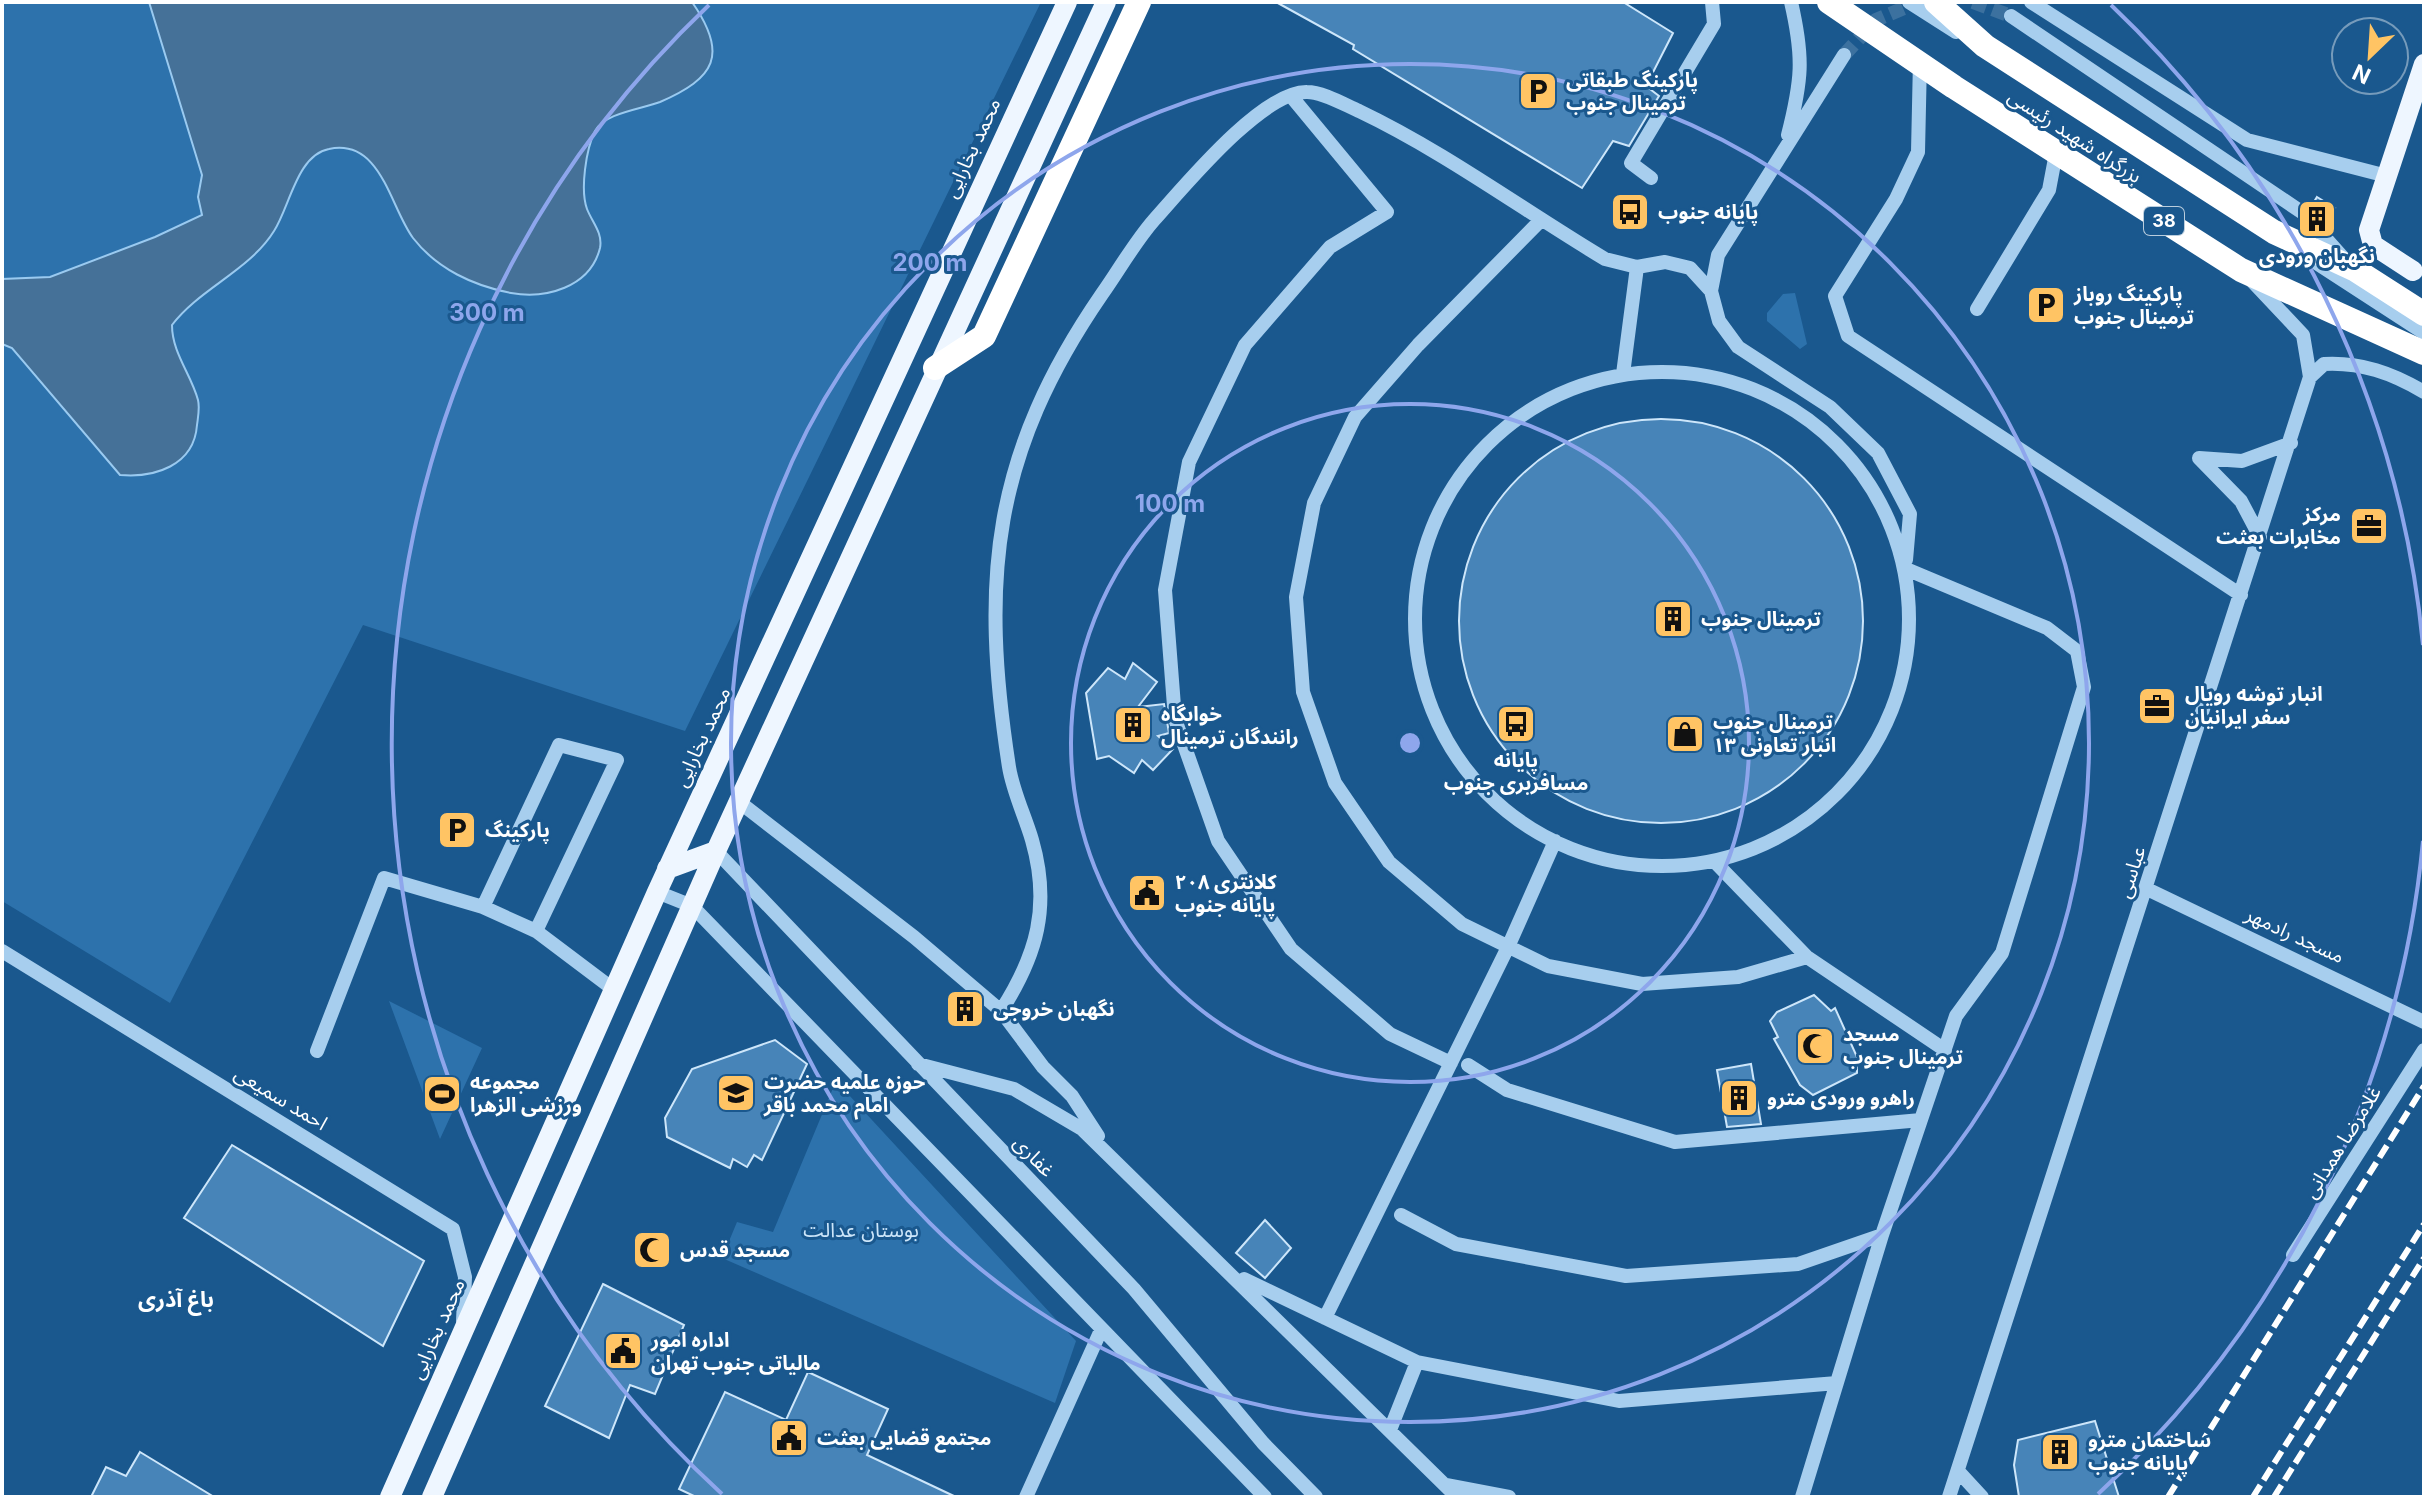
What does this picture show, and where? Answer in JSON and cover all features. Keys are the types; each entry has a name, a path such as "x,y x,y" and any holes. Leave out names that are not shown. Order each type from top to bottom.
{"highway":[{"path":"935,368 984,336 1139,2"},
{"name":"38","path":"1829,2 1920,60"},
{"name":"بزرگراه شهید رئیسی","path":"1936,2 1985,46 2274,232 2354,269 2424,314"},
{"name":"بزرگراه شهید رئیسی","path":"1920,60 1954,87 2241,270 2424,353"}],"main road":[{"name":"محمد بخارایی","path":"390,1497 667,869 1067,2"},
{"path":"432,1497 738,801 1106,2"},
{"path":"2418,274 2373,245 2369,230 2424,64"},
{"path":"667,869 716,851"}],"street":[{"path":"1651,178 1631,163 1714,24 1712,2"},
{"path":"1785,149 1802,82 1801,53 1791,2"},
{"path":"1909,2 2424,333"},
{"path":"2031,2 2247,140 2387,176"},
{"path":"2011,16 2303,213 2354,269"},
{"path":"1802,1497 1882,1235 1956,1016 2002,953 2084,687 2077,651 2047,628 1906,569 1885,509 1868,483 1850,457 1803,415 1748,386 1686,372 1623,374 1563,391 1509,423 1465,468 1433,522 1416,582 1415,645 1430,705 1437,719 1460,761 1502,807 1555,841 1619,861 1660,866 1714,861 1775,840 1828,804 1870,755 1899,697 1910,633 1906,569 1910,514 1878,453 1830,407 1738,347 1719,321 1711,291 1718,255 1844,55"},
{"path":"1920,60 1918,152 1896,199 1835,296 1848,336 2241,595"},
{"path":"1001,1011 1026,973 1038,928 1042,886 1010,772 995,633 996,565 1008,488 1021,442 1053,371 1147,229 1217,150 1263,113 1291,96 1307,92 1398,130 1605,259 1637,267 1665,262 1690,268 1711,291"},
{"path":"1291,96 1387,212 1330,247 1245,345 1189,462 1165,590 1175,719 1218,841 1291,949 1390,1034 1451,1063"},
{"path":"1977,309 2049,190 2056,153"},
{"path":"1541,220 1418,345 1355,417 1314,503 1296,597 1303,692 1335,783 1389,862 1462,924 1548,966 1642,984 1738,977 1807,957"},
{"path":"1623,374 1637,267"},
{"path":"2241,270 2303,335 2310,377"},
{"path":"2310,377 2324,364 2350,363 2402,379 2424,392"},
{"name":"عباسی","path":"1949,1497 2310,377"},
{"path":"2260,537 2241,501 2199,458 2242,461 2291,443"},
{"path":"483,907 559,745 617,760 536,931"},
{"path":"738,801 914,937 1001,1011 1043,1067 1072,1096 1111,1157"},
{"path":"1325,1318 1508,947 1555,841"},
{"name":"غفاری","path":"716,851 1134,1289 1263,1443 1316,1497"},
{"path":"1714,861 1807,957 1945,1050"},
{"path":"317,1051 384,878 483,907 536,931 613,989"},
{"name":"مسجد رادمهر","path":"2147,889 2424,1022"},
{"path":"657,892 692,906 1265,1497"},
{"name":"احمد سمیعی","path":"2,951 453,1229 465,1277 463,1328"},
{"name":"غلامرضا همدانی","path":"2293,1255 2424,1050"},
{"path":"918,1064 1014,1089 1082,1129 1233,1273 1457,1497"},
{"path":"1468,1065 1507,1090 1675,1142 1921,1120"},
{"path":"1401,1215 1456,1244 1626,1276 1798,1264 1882,1235"},
{"path":"1233,1273 1417,1362 1619,1401 1837,1383"},
{"path":"1026,1497 1101,1330"},
{"path":"1390,1430 1417,1362"},
{"path":"1958,1471 1982,1497"},
{"path":"1445,1485 1509,1497"}],"green space":[{"path":"2,2 1041,2 685,731 363,625 170,1003 2,901"},
{"path":"1795,293 1807,344 1800,349 1767,321 1767,313 1783,294"},
{"name":"مجموعه ورزشی الزهرا","path":"389,1001 482,1048 440,1139"},
{"name":"بوستان عدالت","path":"836,1081 1076,1341 1055,1403 722,1258 737,1222 773,1232"}],"shaded area":[{"path":"149,2 692,2 704,21 713,51 704,74 693,84 660,102 606,120 595,131 587,159 584,191 587,209 600,237 600,248 587,273 564,288 551,292 524,294 497,290 470,281 445,267 413,238 382,178 361,154 347,148 318,153 302,171 280,221 264,245 183,312 172,325 178,354 199,403 194,439 188,451 180,460 159,471 120,475 12,348 2,344 2,279 50,277 155,237 202,215 198,197 202,175"}],"building":[{"name":"پارکینگ طبقاتی ترمینال جنوب","path":"1276,2 1623,2 1673,33 1646,86 1659,96 1629,146 1613,141 1582,188 1353,49 1354,45"},
{"path":"2317,197 2335,208 2326,224 2311,207"},
{"path":"1661,419 1700,423 1738,434 1773,453 1804,478 1829,509 1848,544 1859,582 1863,621 1859,660 1848,698 1829,733 1804,764 1773,789 1738,808 1700,819 1661,823 1622,819 1584,808 1549,789 1518,764 1493,733 1474,698 1463,660 1459,621 1463,582 1474,544 1493,509 1518,478 1549,453 1584,434 1622,423"},
{"name":"خوابگاه رانندگان ترمینال","path":"1133,663 1157,682 1138,707 1164,704 1169,733 1158,736 1173,749 1153,770 1142,760 1134,773 1109,756 1097,759 1086,693 1108,668 1125,679"},
{"path":"1814,995 1831,1011 1835,1008 1857,1057 1857,1073 1813,1095 1800,1085 1774,1039 1778,1037 1770,1021 1777,1012"},
{"name":"حوزه علمیه حضرت امام محمد باقر","path":"775,1040 807,1064 762,1160 754,1155 747,1167 733,1159 730,1168 667,1137 665,1118 692,1069"},
{"name":"راهرو ورودی مترو","path":"1751,1064 1761,1124 1727,1127 1717,1070"},
{"path":"232,1145 424,1261 383,1346 184,1218"},
{"path":"1265,1220 1291,1248 1265,1278 1236,1253"},
{"name":"اداره امور مالیاتی جنوب تهران","path":"603,1284 684,1325 655,1394 630,1385 609,1438 545,1406"},
{"name":"مجتمع قضایی بعثت","path":"808,1372 888,1409 867,1455 956,1497 696,1497 679,1489 725,1392 786,1420"},
{"name":"ساختمان مترو پایانه جنوب","path":"2095,1421 2119,1497 2019,1497 2014,1465 2018,1440"},
{"path":"140,1452 214,1497 91,1497 106,1467 126,1476"}],"tunnel":[{"path":"1844,55 1876,20 1918,2"},
{"path":"1973,2 2011,16"}],"railway":[{"path":"2168,1497 2424,1086"},
{"path":"2253,1497 2424,1224"},
{"path":"2274,1497 2424,1258"}],"place":[{"name":"پارکینگ طبقاتی ترمینال جنوب","path":"1538,91"},
{"name":"پایانه جنوب","path":"1630,212"},
{"name":"نگهبان ورودی","path":"2317,219"},
{"name":"پارکینگ روباز ترمینال جنوب","path":"2046,305"},
{"name":"مرکز مخابرات بعثت","path":"2369,526"},
{"name":"ترمینال جنوب","path":"1673,619"},
{"name":"انبار توشه رویال سفر ایرانیان","path":"2157,706"},
{"name":"پایانه مسافربری جنوب","path":"1516,724"},
{"name":"خوابگاه رانندگان ترمینال","path":"1133,725"},
{"name":"ترمینال جنوب انبار تعاونی ۱۳","path":"1685,734"},
{"name":"پارکینگ","path":"457,830"},
{"name":"کلانتری ۲۰۸ پایانه جنوب","path":"1147,893"},
{"name":"نگهبان خروجی","path":"965,1009"},
{"name":"مسجد ترمینال جنوب","path":"1815,1046"},
{"name":"حوزه علمیه حضرت امام محمد باقر","path":"736,1093"},
{"name":"مجموعه ورزشی الزهرا","path":"442,1094"},
{"name":"راهرو ورودی مترو","path":"1739,1098"},
{"name":"مسجد قدس","path":"652,1250"},
{"name":"اداره امور مالیاتی جنوب تهران","path":"623,1351"},
{"name":"مجتمع قضایی بعثت","path":"789,1438"},
{"name":"ساختمان مترو پایانه جنوب","path":"2060,1452"}],"district":[{"name":"باغ آذری","path":"176,1299"}]}
